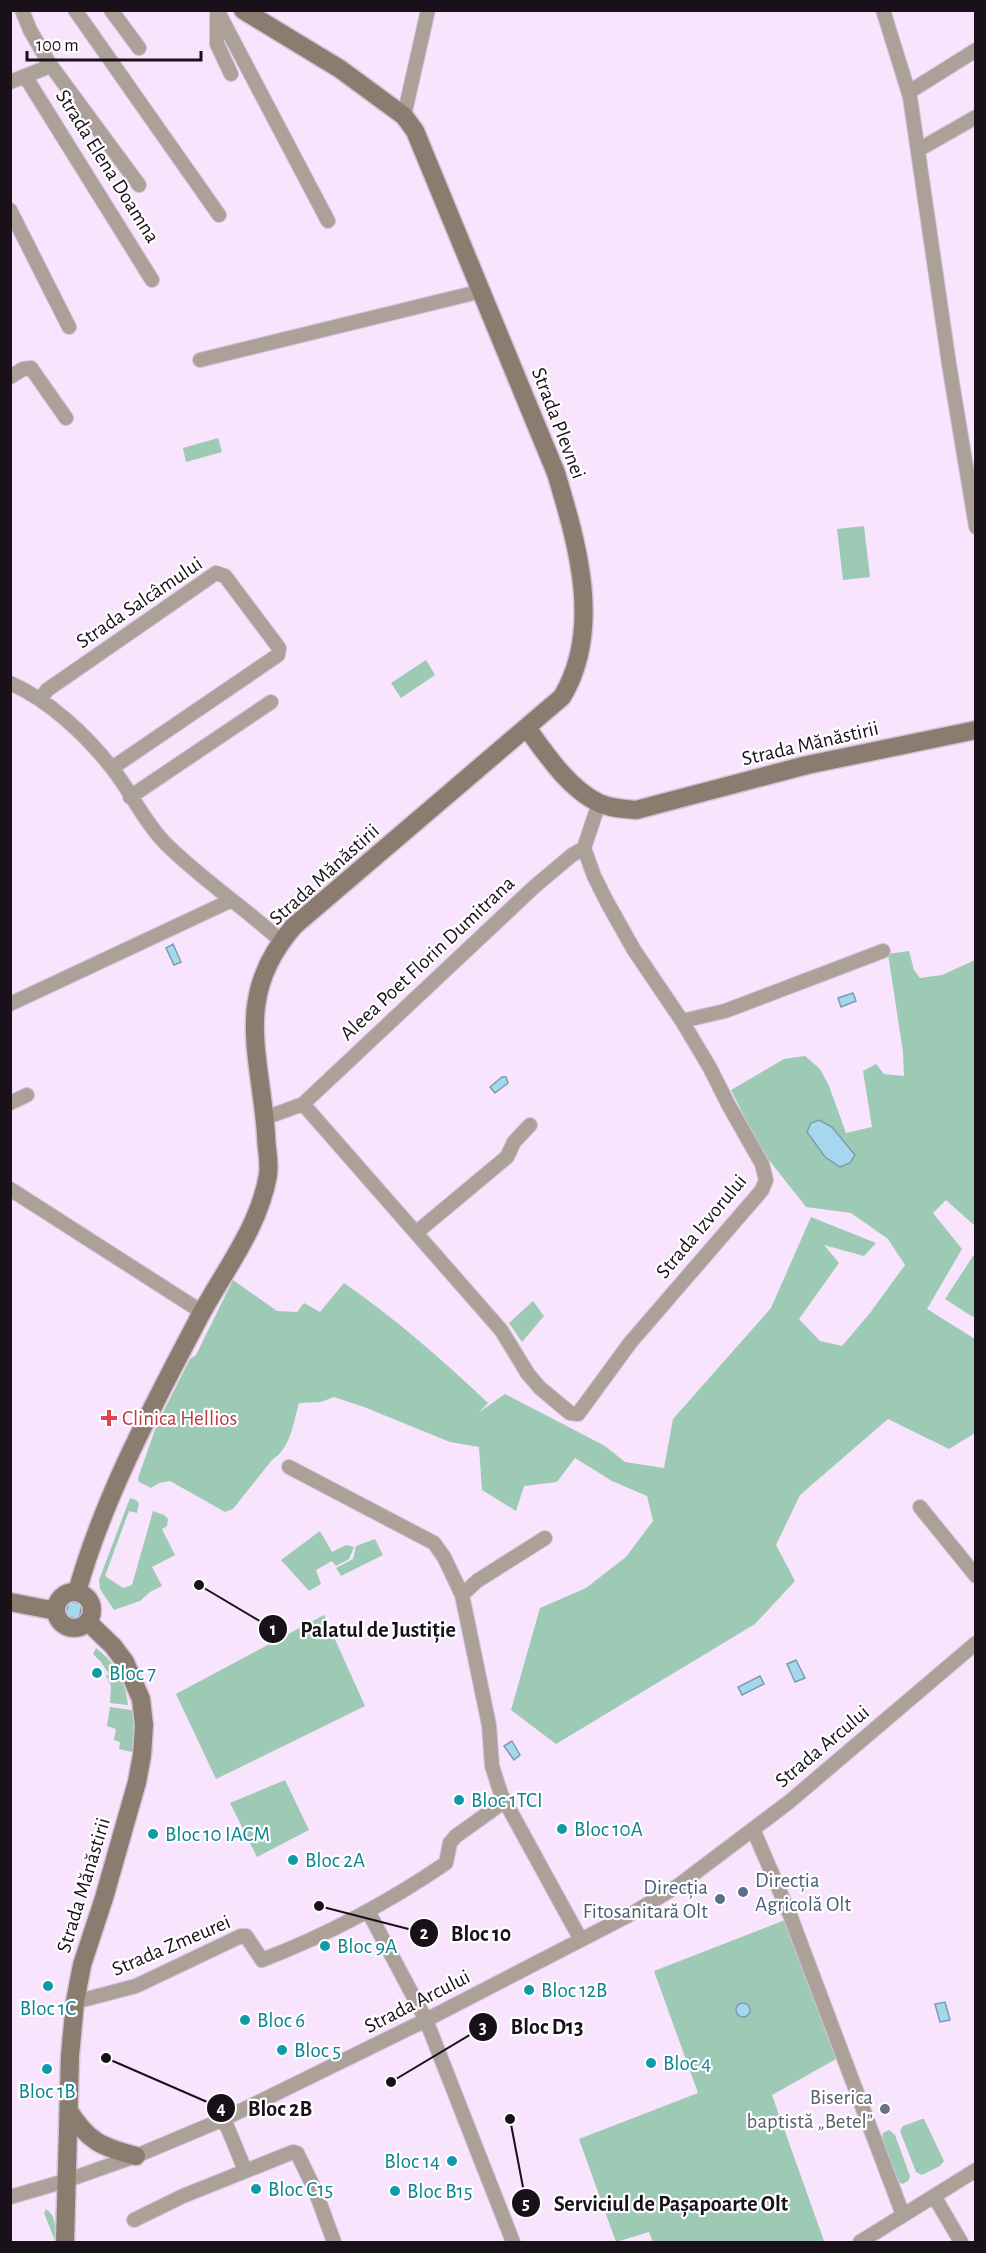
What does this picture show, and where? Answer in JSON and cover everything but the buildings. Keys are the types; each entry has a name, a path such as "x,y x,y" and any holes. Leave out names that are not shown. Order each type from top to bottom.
{"street":[{"path":"10,15 22,10"},
{"name":"Strada Elena Doamna","path":"22,10 30,30 50,63 139,185"},
{"path":"75,10 219,214"},
{"path":"111,10 139,48"},
{"path":"243,10 340,69 410,123 428,10"},
{"path":"883,10 909,92 975,528"},
{"path":"217,11 218,44 231,74"},
{"path":"217,11 328,221"},
{"path":"909,92 975,50"},
{"name":"Strada Elena Doamna","path":"10,81 43,69 50,63"},
{"name":"Strada Elena Doamna","path":"25,76 152,280"},
{"path":"918,150 975,117"},
{"name":"Strada Plevnei","path":"410,123 556,473 573,531 581,582 583,632 574,675 562,697 527,728"},
{"path":"10,210 69,327"},
{"path":"200,360 482,291"},
{"path":"10,377 23,369 31,368 66,418"},
{"name":"Strada Salcâmului","path":"41,699 47,690 194,587 216,573 225,576 279,648 278,656 112,768"},
{"path":"10,683 41,699 62,716 112,768 141,814 165,843 281,942"},
{"path":"130,797 271,702"},
{"name":"Strada Mănăstirii","path":"77,1592 84,1567 145,1421 202,1312 244,1241 258,1211 268,1173 265,1118 254,1047 256,1007 261,979 281,942 294,926 527,728 562,772 582,792 599,803 614,808 636,810 807,765 975,730"},
{"path":"584,848 599,803"},
{"name":"Strada Izvorului","path":"303,1104 501,1330 528,1374 540,1388 570,1413 578,1414 630,1343 762,1190 766,1180 762,1164 682,1021 634,950 607,902 584,848"},
{"name":"Aleea Poet Florin Dumitrana","path":"303,1104 534,887 572,855 584,848"},
{"path":"10,1004 232,900"},
{"path":"682,1021 725,1011 883,951"},
{"path":"10,1103 27,1095"},
{"path":"265,1118 303,1104"},
{"path":"417,1232 507,1157 513,1142 530,1125"},
{"path":"10,1189 202,1312"},
{"path":"289,1467 434,1543 444,1557 462,1595 489,1725 492,1766 505,1801 581,1940"},
{"path":"920,1507 975,1576"},
{"path":"462,1595 477,1581 545,1538"},
{"path":"77,1592 87,1597 92,1606 91,1617 79,1627 68,1627 60,1621 56,1611 62,1596 66,1593 77,1592"},
{"path":"10,1602 56,1611"},
{"name":"Strada Mănăstirii","path":"65,2242 70,2056 75,2002 82,1965 137,1782 144,1725 141,1699 125,1662 113,1646 87,1622"},
{"name":"Strada Arcului","path":"10,2197 65,2181 136,2156 224,2119 426,2020 633,1913 679,1885 811,1784 975,1643"},
{"name":"Strada Zmeurei","path":"75,2002 136,1986 241,1936 250,1939 262,1960 296,1947 368,1911 446,1863 450,1843 456,1836 505,1801"},
{"path":"753,1829 790,1914 903,2215"},
{"path":"368,1911 426,2020 513,2242"},
{"path":"69,2111 82,2131 93,2141 136,2156"},
{"path":"224,2119 245,2170"},
{"path":"134,2220 245,2170 293,2152 297,2153 315,2190 334,2242"},
{"path":"860,2242 975,2170"},
{"path":"934,2196 961,2242"}],"green space":[{"path":"218,438 222,452 186,462 183,448"},
{"path":"864,526 870,577 843,580 837,529"},
{"path":"426,660 435,675 401,698 391,683"},
{"path":"909,951 914,970 920,978 942,975 975,960 975,1226 946,1200 933,1213 962,1249 927,1309 975,1339 975,1433 949,1449 888,1419 800,1495 776,1545 795,1581 755,1624 556,1744 511,1710 540,1608 586,1588 626,1557 653,1521 647,1496 612,1481 575,1458 557,1482 524,1486 516,1511 482,1490 479,1447 450,1442 334,1397 321,1402 299,1403 283,1449 233,1509 225,1512 170,1481 159,1483 151,1488 139,1482 138,1478 157,1424 190,1359 196,1355 233,1280 277,1311 297,1312 304,1303 320,1312 344,1283 419,1340 488,1403 478,1413 505,1394 605,1446 625,1462 664,1468 673,1419 771,1308 811,1217 876,1243 864,1256 824,1245 839,1263 799,1319 820,1341 842,1346 870,1313 905,1265 888,1239 851,1213 806,1207 761,1150 731,1090 784,1059 805,1056 820,1069 829,1086 846,1133 872,1127 863,1071 876,1064 884,1074 904,1076 903,1052 888,954"},
{"path":"975,1253 976,1314 973,1317 945,1299"},
{"path":"533,1301 544,1316 522,1342 509,1323"},
{"path":"130,1498 139,1503 137,1513 129,1511 105,1576 123,1588 132,1585 153,1511 168,1519 167,1526 162,1529 175,1555 152,1567 162,1586 150,1592 140,1601 114,1610 100,1589 99,1580"},
{"path":"320,1531 332,1552 346,1545 354,1547 349,1559 336,1566 332,1561 316,1570 321,1584 309,1591 281,1560"},
{"path":"375,1539 383,1555 341,1576 336,1568 353,1559 356,1546"},
{"path":"74,1599 82,1602 85,1610 82,1618 74,1621 66,1618 63,1610 66,1602"},
{"path":"324,1615 365,1706 216,1779 176,1694"},
{"path":"96,1648 109,1660 122,1680 128,1705 110,1703 111,1686 106,1676 109,1674 93,1654"},
{"path":"110,1707 132,1710 137,1742 136,1753 119,1749 120,1742 114,1740 116,1729 107,1726"},
{"path":"285,1780 309,1830 257,1857 230,1803"},
{"path":"785,1920 838,2058 772,2095 824,2241 653,2242 649,2232 616,2242 579,2139 698,2093 654,1971"},
{"path":"922,2119 944,2161 940,2166 922,2175 916,2172 900,2131 903,2126"},
{"path":"889,2130 895,2135 910,2176 909,2180 903,2184 898,2182 882,2140 883,2133"},
{"path":"46,2209 54,2219 55,2241 44,2213"}],"water":[{"path":"173,944 181,962 174,965 166,948"},
{"path":"853,993 856,1001 841,1007 838,998"},
{"path":"502,1077 506,1077 508,1083 495,1093 490,1087"},
{"path":"819,1120 832,1127 855,1155 850,1163 840,1167 825,1157 807,1132 811,1123"},
{"path":"69,1601 82,1604 79,1619 65,1616"},
{"path":"796,1660 805,1678 795,1682 787,1664"},
{"path":"760,1676 764,1684 742,1695 738,1687"},
{"path":"512,1741 520,1755 514,1760 504,1746"},
{"path":"945,2002 950,2020 940,2022 935,2004"},
{"path":"743,2003 748,2005 750,2010 748,2015 743,2017 738,2015 736,2010 738,2005"}],"place":[{"name":"Clinica Hellios","path":"109,1418"},
{"name":"Palatul de Justiție","path":"199,1585"},
{"name":"Bloc 7","path":"97,1673"},
{"name":"Bloc 1TCI","path":"459,1800"},
{"name":"Bloc 10A","path":"562,1829"},
{"name":"Bloc 10 IACM","path":"153,1834"},
{"name":"Bloc 2A","path":"293,1860"},
{"name":"Direcția Agricolă Olt","path":"743,1892"},
{"name":"Direcția Fitosanitară Olt","path":"720,1899"},
{"name":"Bloc 10","path":"319,1906"},
{"name":"Bloc 9A","path":"325,1946"},
{"name":"Bloc 1C","path":"48,1986"},
{"name":"Bloc 12B","path":"529,1990"},
{"name":"Bloc 6","path":"245,2020"},
{"name":"Bloc 5","path":"282,2050"},
{"name":"Bloc 2B","path":"106,2058"},
{"name":"Bloc 4","path":"651,2063"},
{"name":"Bloc 1B","path":"47,2069"},
{"name":"Bloc D13","path":"391,2082"},
{"name":"Biserica baptistă „Betel”","path":"885,2109"},
{"name":"Serviciul de Pașapoarte Olt","path":"510,2119"},
{"name":"Bloc 14","path":"452,2161"},
{"name":"Bloc C15","path":"256,2189"},
{"name":"Bloc B15","path":"395,2191"}]}
